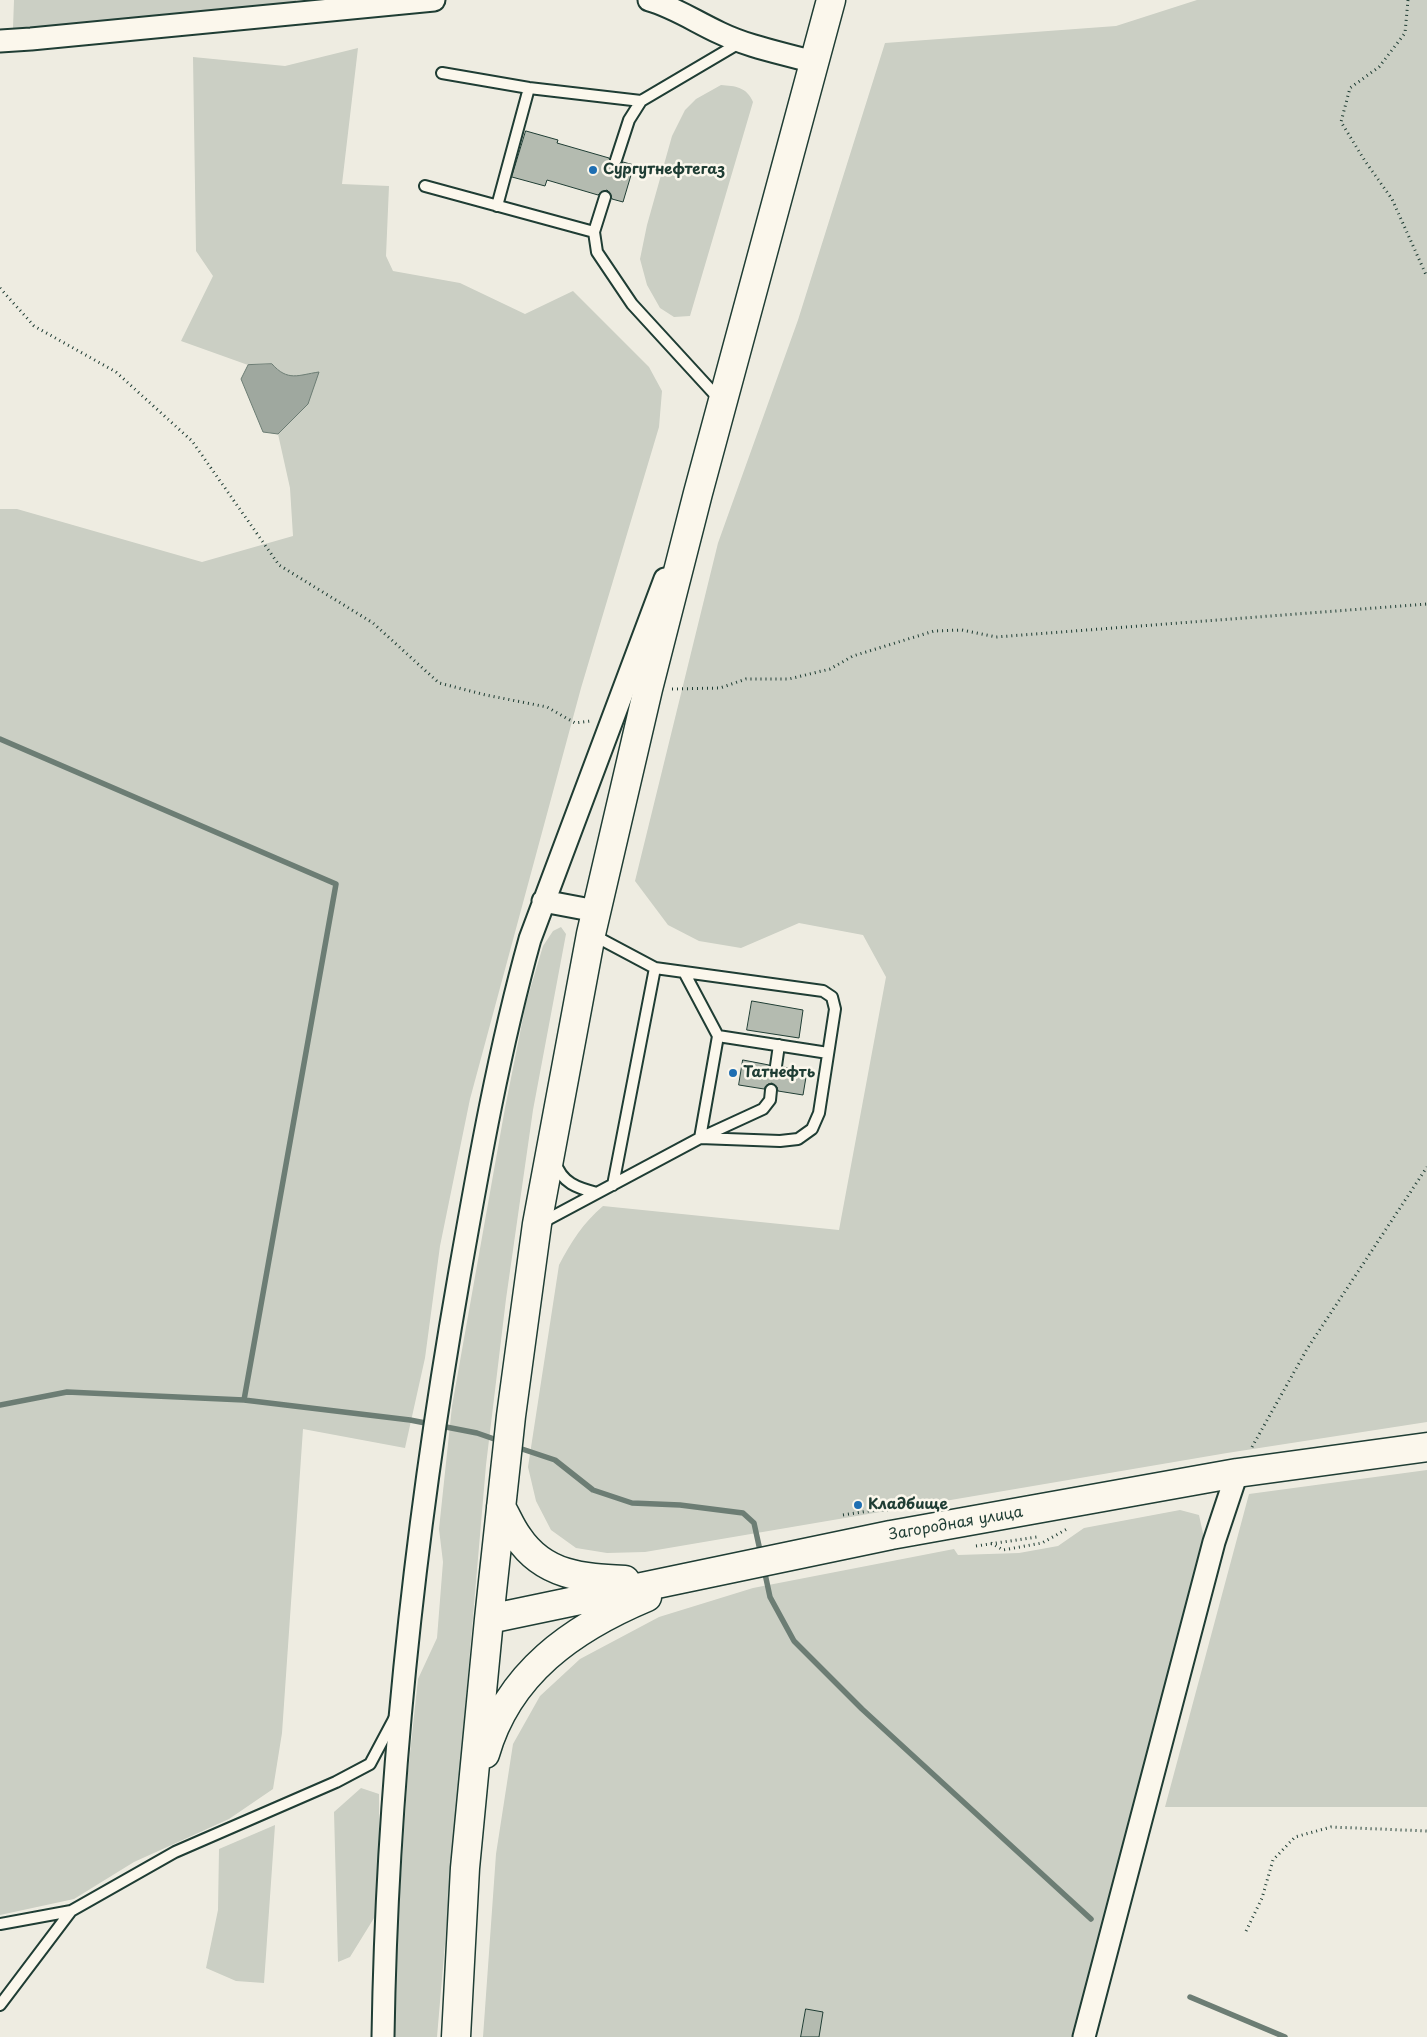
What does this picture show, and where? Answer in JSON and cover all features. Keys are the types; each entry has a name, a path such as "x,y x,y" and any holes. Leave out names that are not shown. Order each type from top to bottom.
{"highway":[{"path":"456,2037 465,1868 489,1619 510,1430 537,1224 594,922 648,689 722,402 831,0"},
{"name":"Загородная улица","path":"489,1619 891,1536 1238,1474 1427,1447"},
{"path":"501,1506 518,1538 536,1557 560,1572 588,1578 631,1580 701,1574"},
{"path":"471,1801 488,1743 504,1707 544,1657 577,1633 618,1610 701,1574"}],"street":[{"path":"0,41 434,0"},
{"path":"649,0 661,3 721,34 742,42 813,62"},
{"path":"383,2037 384,1942 393,1794 406,1647 438,1396 489,1107 515,991 530,939 698,493"},
{"path":"543,901 594,922"},
{"path":"1084,2037 1214,1542 1238,1474"}],"lane":[{"path":"616,160 629,120 641,101 742,42"},
{"path":"442,73 529,88 641,101"},
{"path":"496,206 529,88"},
{"path":"425,186 594,232"},
{"path":"605,197 594,232 597,252 632,304 722,402"},
{"path":"594,922 655,968 823,991 832,997 835,1009 819,1113 812,1129 798,1139 780,1141 700,1138"},
{"path":"613,1185 655,968"},
{"path":"684,972 718,1036 700,1138"},
{"path":"718,1036 828,1053"},
{"path":"776,1066 779,1045"},
{"path":"537,1224 700,1138 764,1109 770,1100 771,1090"},
{"path":"551,1149 557,1166 565,1180 578,1188 597,1193"},
{"path":"0,1924 70,1911 175,1852 336,1782 370,1764 401,1705"},
{"path":"0,2005 70,1911"}],"path":[{"path":"1408,0 1404,33 1379,67 1350,88 1341,122 1365,161 1392,199 1427,277"},
{"path":"0,288 34,326 116,372 192,441 279,565 373,623 439,683 486,695 547,707 575,723 612,718"},
{"path":"648,689 720,688 746,679 789,679 830,669 853,656 934,631 962,630 996,637 1427,604"},
{"path":"1238,1474 1307,1348 1427,1167"},
{"path":"991,1543 1003,1550 1042,1543 1073,1526"},
{"path":"1246,1931 1262,1898 1273,1860 1295,1837 1331,1828 1427,1831"}],"shaded area":[{"path":"14,0 296,0 295,5 23,32 13,28"},
{"path":"1197,0 1427,0 1427,1422 1227,1453 645,1552 607,1553 576,1548 551,1530 536,1501 528,1467 559,1265 583,1226 603,1206 839,1230 886,977 863,935 799,923 741,948 699,941 668,925 635,881 718,543 798,320 885,43 1116,26"},
{"path":"358,48 342,184 389,186 386,256 393,271 460,283 525,314 573,291 649,367 662,391 659,427 581,688 470,1099 440,1246 425,1358 405,1448 303,1429 282,1733 273,1789 229,1819 134,1862 74,1899 0,1915 0,509 17,509 202,562 293,536 290,488 278,434 312,373 290,376 276,369 272,364 248,365 181,341 213,276 196,251 193,57 285,66"},
{"path":"721,85 744,90 753,102 690,316 674,317 660,308 647,285 640,259 647,225 672,136 685,110 696,99"},
{"path":"272,364 278,370 288,375 299,376 319,372 308,404 278,434 263,432 241,379 248,365"},
{"path":"561,927 566,934 533,1110 506,1299 486,1465 437,2037 395,2037 397,1935 408,1772 418,1679 437,1638 443,1562 439,1529 452,1406 505,1108 526,1003 543,946 553,931"},
{"path":"1427,1470 1427,1807 1165,1807 1249,1494"},
{"path":"1180,1510 1199,1515 1204,1538 1072,2037 483,2037 496,1854 513,1744 540,1696 580,1659 659,1617 753,1588 954,1549 958,1555 1019,1553 1058,1546 1084,1528"},
{"path":"361,1788 379,1794 379,1910 350,1957 338,1962 334,1812"},
{"path":"275,1825 264,1983 236,1981 206,1968 218,1910 219,1849"}],"building":[{"path":"526,131 558,140 557,143 609,158 614,167 623,162 634,165 623,202 612,199 607,190 598,195 547,180 545,186 512,177"},
{"path":"752,1001 803,1010 799,1038 747,1030"},
{"path":"743,1060 769,1065 770,1069 775,1073 779,1072 783,1067 807,1071 803,1095 778,1091 777,1087 772,1083 768,1084 764,1089 739,1085"},
{"path":"806,2009 823,2012 819,2037 801,2037"}],"waterway":[{"path":"0,739 336,884 244,1400 410,1420 477,1433 500,1441"},
{"path":"0,1405 67,1392 244,1400"},
{"path":"516,1447 555,1460 593,1490 632,1503 680,1505 743,1513 754,1523 761,1555"},
{"path":"764,1569 770,1597 794,1641 862,1709 1091,1919"},
{"path":"1190,1997 1285,2037"}],"place":[{"name":"Сургутнефтегаз","path":"593,170"},
{"name":"Татнефть","path":"733,1073"},
{"name":"Кладбище","path":"858,1505"}]}
